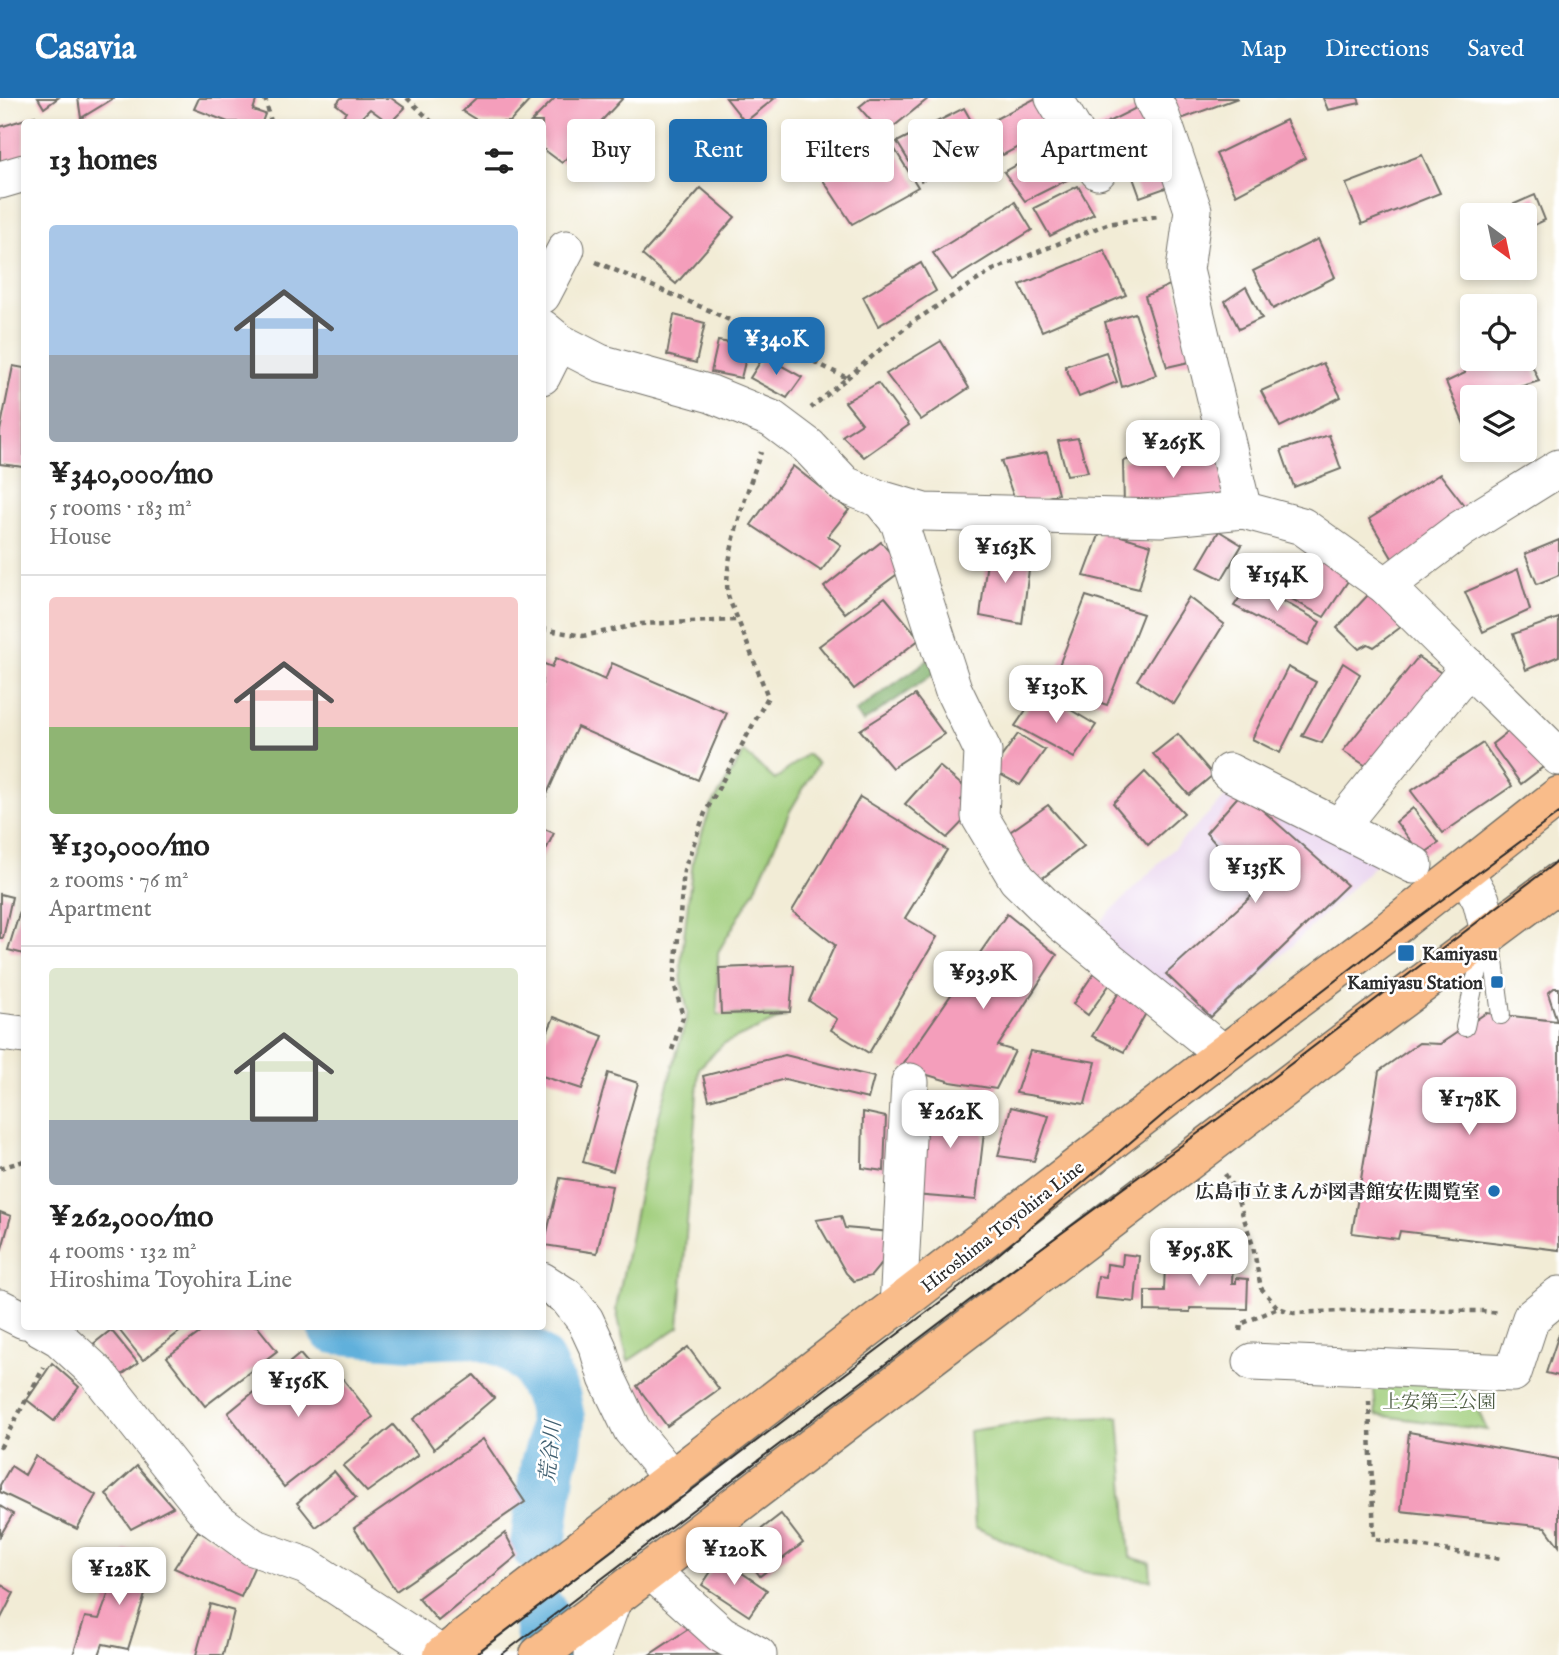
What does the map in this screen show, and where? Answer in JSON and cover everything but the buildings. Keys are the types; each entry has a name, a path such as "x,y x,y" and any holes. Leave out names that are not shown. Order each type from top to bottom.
{"main road":[{"name":"Hiroshima Toyohira Line","path":"443,1655 1559,796"},
{"path":"540,1655 1559,882"}],"street":[{"path":"1054,98 1067,119"},
{"path":"1152,98 1160,113 1193,210 1185,270 1243,510"},
{"path":"0,180 21,174"},
{"path":"546,287 566,248"},
{"path":"546,358 551,335 600,363 710,394 772,419 808,446 845,485 924,512 1160,518 1243,510 1302,526 1386,586 1559,757"},
{"path":"1386,586 1461,529 1559,468"},
{"path":"880,499 899,522 953,689 983,751 980,817 1017,879 1062,923 1224,1054"},
{"path":"1339,827 1469,667"},
{"path":"1229,772 1414,865"},
{"path":"1465,871 1481,900 1490,935"},
{"path":"0,1032 21,1035"},
{"path":"898,1307 910,1082"},
{"path":"546,1283 567,1297 585,1320 598,1348 607,1378 632,1430 673,1480"},
{"path":"1252,1362 1513,1373 1531,1318 1559,1295"},
{"path":"0,1308 21,1318"},
{"path":"48,1332 96,1373 209,1515 253,1546 306,1566 443,1655"},
{"path":"650,1570 721,1634 758,1655"},
{"path":"593,1655 613,1599"}],"lane":[{"path":"1490,935 1501,1015"},
{"path":"1465,1027 1474,984 1490,935"}],"path":[{"path":"265,98 270,119"},
{"path":"407,98 429,119"},
{"path":"672,1050 683,1017 674,983 684,870 705,813 768,697 728,596 728,580 733,545 746,497 772,419 812,407 911,323 993,270 1107,224 1193,210"},
{"path":"566,248 713,312 847,378"},
{"path":"546,630 583,636 640,624 738,620"},
{"path":"1208,1146 1235,1191 1252,1246 1261,1288 1278,1308 1294,1313 1367,1310 1482,1311 1531,1318"},
{"path":"0,1168 21,1162"},
{"path":"0,1448 48,1332"},
{"path":"1367,1366 1374,1539 1501,1559"}],"shaded area":[{"path":"1238,784 1376,864 1207,1028 1088,934"}],"green space":[{"path":"931,658 938,671 863,722 855,712"},
{"path":"744,752 775,780 807,754 818,764 790,811 755,890 718,952 717,1014 786,1016 723,1044 699,1068 679,1327 628,1361 616,1309 644,1169 688,1013 681,963 693,860 711,807"},
{"name":"上安第三公園","path":"1373,1375 1465,1382 1487,1430 1376,1415"},
{"path":"1119,1417 1130,1557 1150,1563 1151,1580 1094,1574 1065,1567 975,1527 969,1431 1047,1419"}],"waterway":[{"name":"荒谷川","path":"387,1330 475,1330"},
{"name":"荒谷川","path":"475,1330 509,1341 537,1363 553,1399 557,1419 538,1545"},
{"name":"荒谷川","path":"541,1615 547,1655"}],"tram line":[{"path":"474,1655 960,1287 1172,1107 1393,936 1559,813"},
{"path":"501,1655 970,1300 1238,1104 1559,860"}],"place":[{"name":"Kamiyasu","path":"1406,953"},
{"name":"Kamiyasu Station","path":"1497,982"},
{"name":"広島市立まんが図書館安佐閲覧室","path":"1494,1191"}]}
